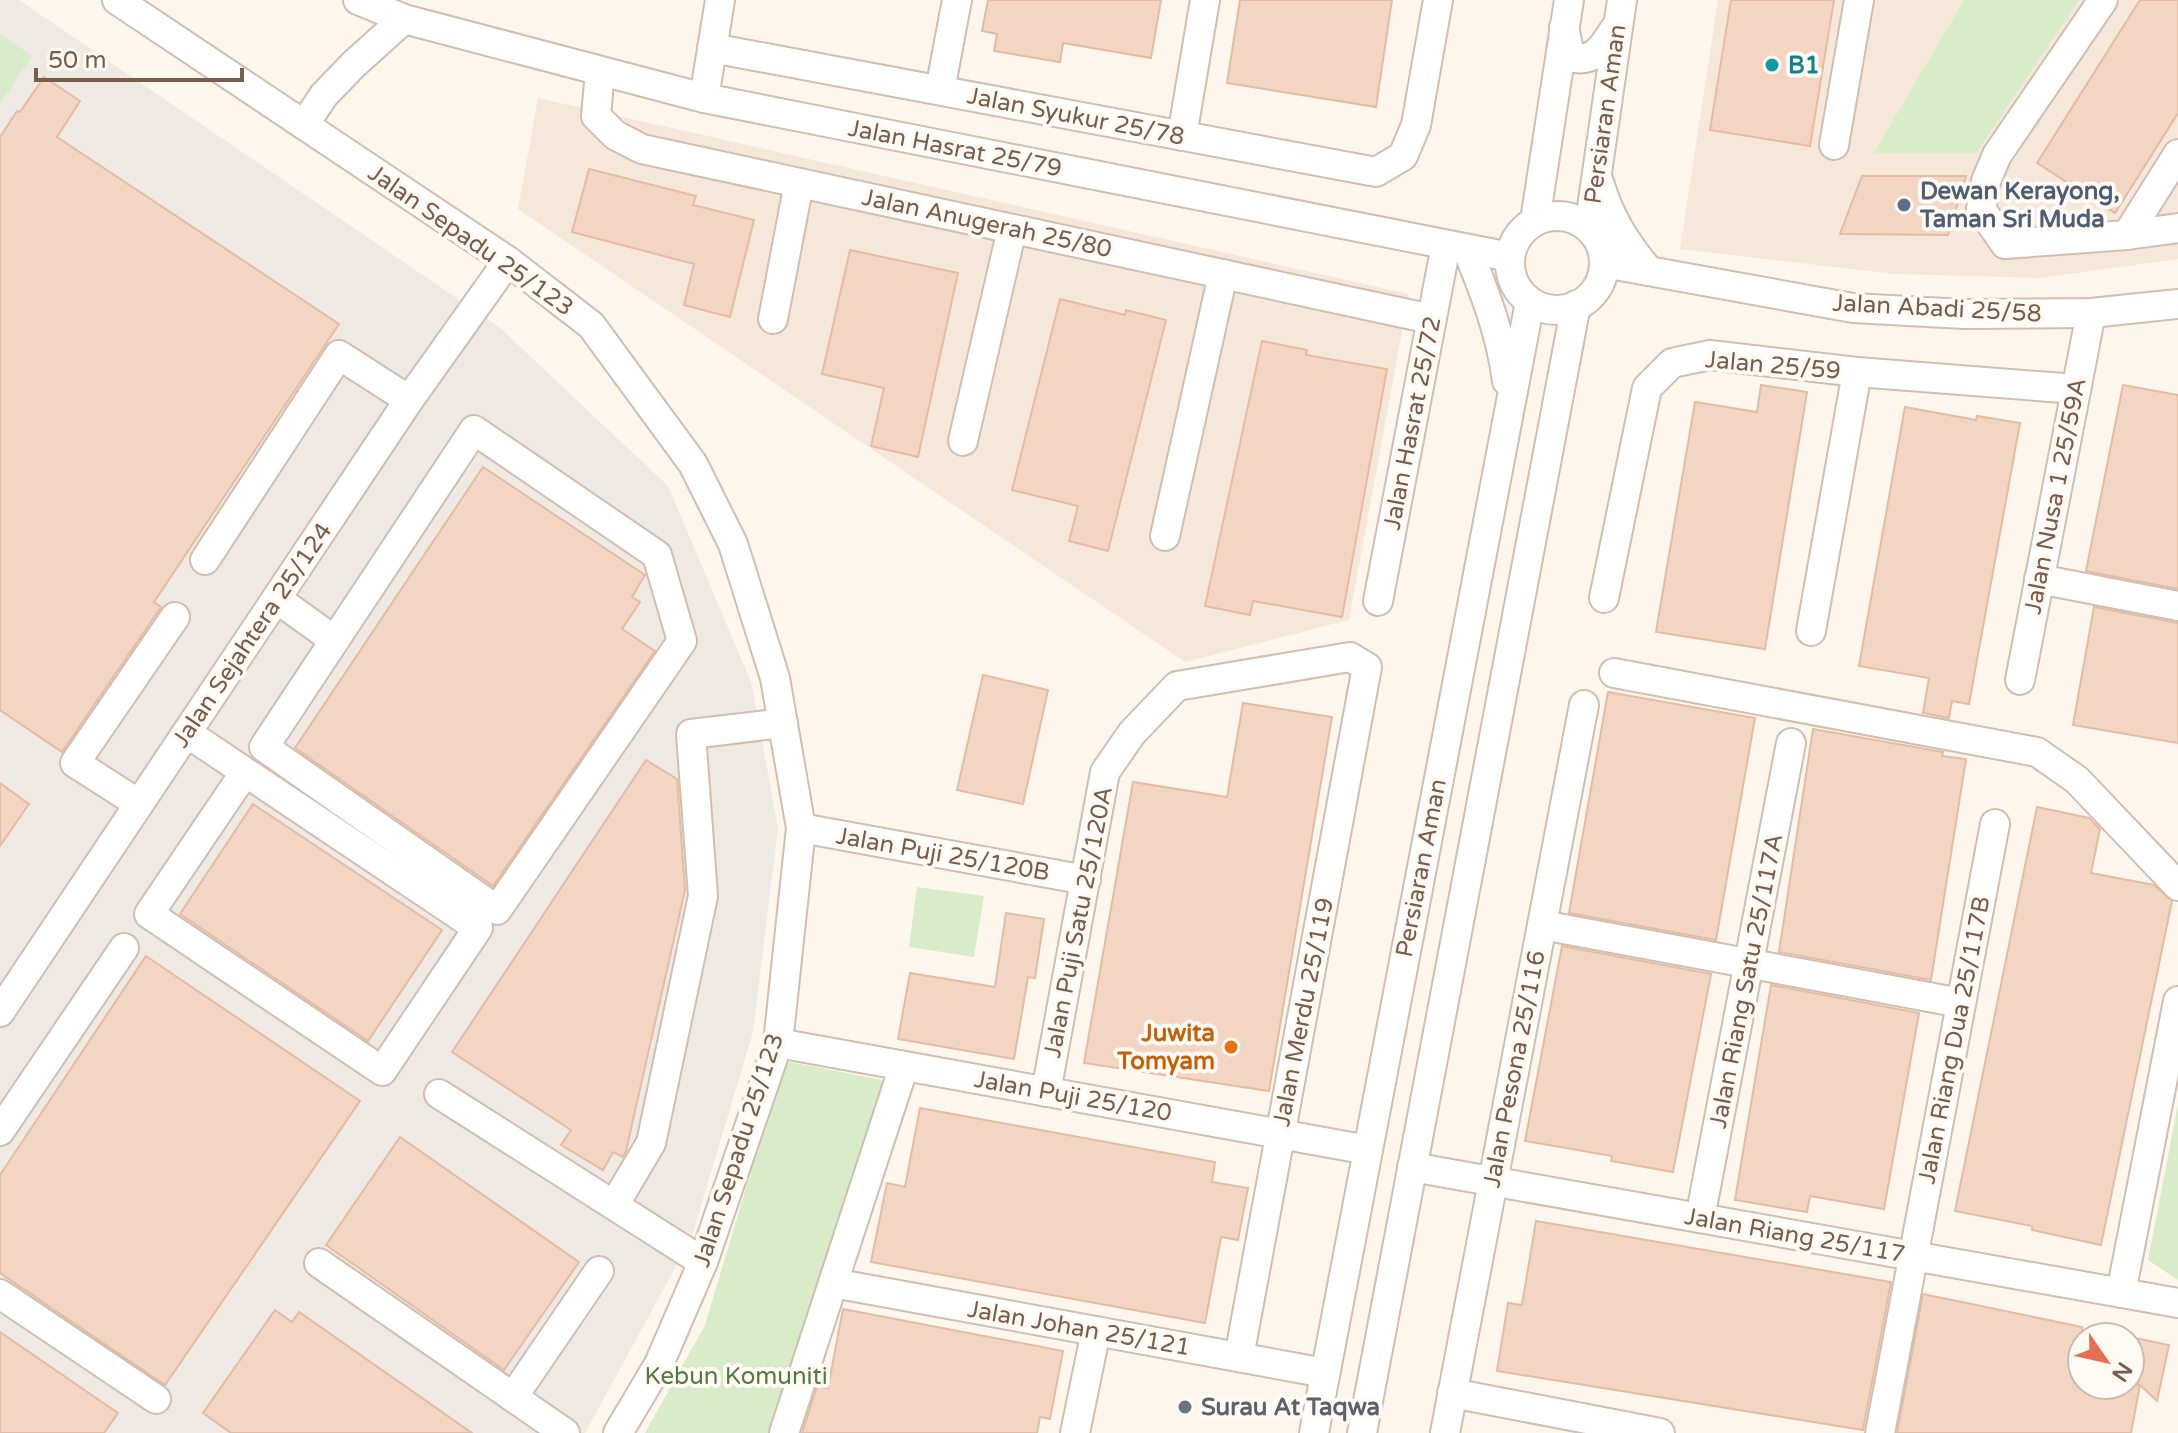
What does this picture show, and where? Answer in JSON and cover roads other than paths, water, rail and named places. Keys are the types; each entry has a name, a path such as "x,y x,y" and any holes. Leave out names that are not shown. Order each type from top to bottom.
{"street":[{"name":"Jalan Sepadu 25/123","path":"117,0 508,261 591,325 693,464 733,544 775,678 801,828 778,1043 703,1262 659,1364 618,1433"},
{"name":"Jalan Hasrat 25/79","path":"358,0 404,19 704,98 1510,257"},
{"path":"704,98 720,0"},
{"path":"940,90 957,0"},
{"path":"1182,136 1205,0"},
{"name":"Jalan Syukur 25/78","path":"712,48 1376,172 1403,156 1416,125 1438,0"},
{"path":"1834,145 1859,0"},
{"path":"2103,0 1997,155 1986,181 1981,209 2005,244 2178,228"},
{"path":"1566,13 1569,51 1574,58 1584,59 1595,56 1619,13"},
{"path":"1535,221 1566,13"},
{"name":"Persiaran Aman","path":"1589,228 1619,13"},
{"path":"304,125 324,95 404,19"},
{"name":"Jalan Anugerah 25/80","path":"600,71 596,116 615,135 642,149 1431,319"},
{"path":"2127,235 2178,154"},
{"path":"1597,173 1608,211 1630,248 1649,271"},
{"path":"773,319 799,183"},
{"path":"1549,216 1563,216 1577,220 1597,238 1604,263 1602,276 1588,299 1561,310 1545,309 1520,294 1510,270 1510,257 1514,243 1523,230 1535,221 1549,216"},
{"path":"963,441 1012,229"},
{"path":"1456,247 1489,302 1502,347 1510,402"},
{"name":"Jalan Hasrat 25/72","path":"1378,601 1431,319 1456,247"},
{"name":"Jalan Sejahtera 25/124","path":"0,1012 409,400 508,261"},
{"name":"Jalan Abadi 25/58","path":"1604,263 1853,308 1964,314 2091,313 2178,304"},
{"path":"1165,536 1223,274"},
{"name":"Persiaran Aman","path":"1314,1433 1530,302"},
{"name":"Persiaran Aman","path":"1362,1433 1576,305"},
{"name":"Jalan Nusa 1 25/59A","path":"2020,680 2091,313"},
{"path":"205,560 339,355 409,400"},
{"name":"Jalan 25/59","path":"1604,598 1647,388 1672,363 1710,355 1857,372 2076,389"},
{"path":"1811,631 1857,372"},
{"path":"474,430 657,555 682,641 497,910 264,747 334,640 474,430"},
{"path":"2039,579 2178,606"},
{"path":"277,599 334,640"},
{"path":"139,804 75,763 175,617"},
{"name":"Jalan Puji Satu 25/120A","path":"1046,1092 1105,772 1132,733 1177,686 1350,657 1367,667"},
{"name":"Jalan Merdu 25/119","path":"1239,1357 1367,667"},
{"path":"1614,673 2037,752 2077,780 2178,886"},
{"name":"Jalan Pesona 25/116","path":"1445,1433 1584,705"},
{"path":"614,1205 651,1143 703,896 691,734 783,723"},
{"path":"187,733 478,928 382,1071 149,914 245,772"},
{"name":"Jalan Riang Satu 25/117A","path":"1700,1218 1791,743"},
{"name":"Jalan Riang Dua 25/117B","path":"1880,1433 1995,824"},
{"name":"Jalan Puji 25/120B","path":"801,828 1086,880"},
{"path":"1418,887 1465,894"},
{"path":"1542,925 1961,1003"},
{"path":"0,1131 124,948"},
{"path":"2121,1293 2178,1001"},
{"name":"Jalan Puji 25/120","path":"778,1043 1368,1150"},
{"path":"784,1433 904,1066"},
{"path":"439,1094 703,1262"},
{"name":"Jalan Riang 25/117","path":"1412,1167 2178,1303"},
{"path":"319,1263 565,1433"},
{"path":"513,1397 599,1271"},
{"name":"Jalan Johan 25/121","path":"833,1283 1325,1373"},
{"path":"0,1294 156,1399"},
{"path":"1075,1433 1096,1331"},
{"path":"1452,1393 1652,1432"}],"place":[{"name":"B1","path":"1772,65"},
{"name":"Dewan Kerayong, Taman Sri Muda","path":"1904,205"},
{"name":"Juwita Tomyam","path":"1231,1047"},
{"name":"Surau At Taqwa","path":"1185,1407"}],"park label":[{"name":"Kebun Komuniti","path":"736,1376"}]}
